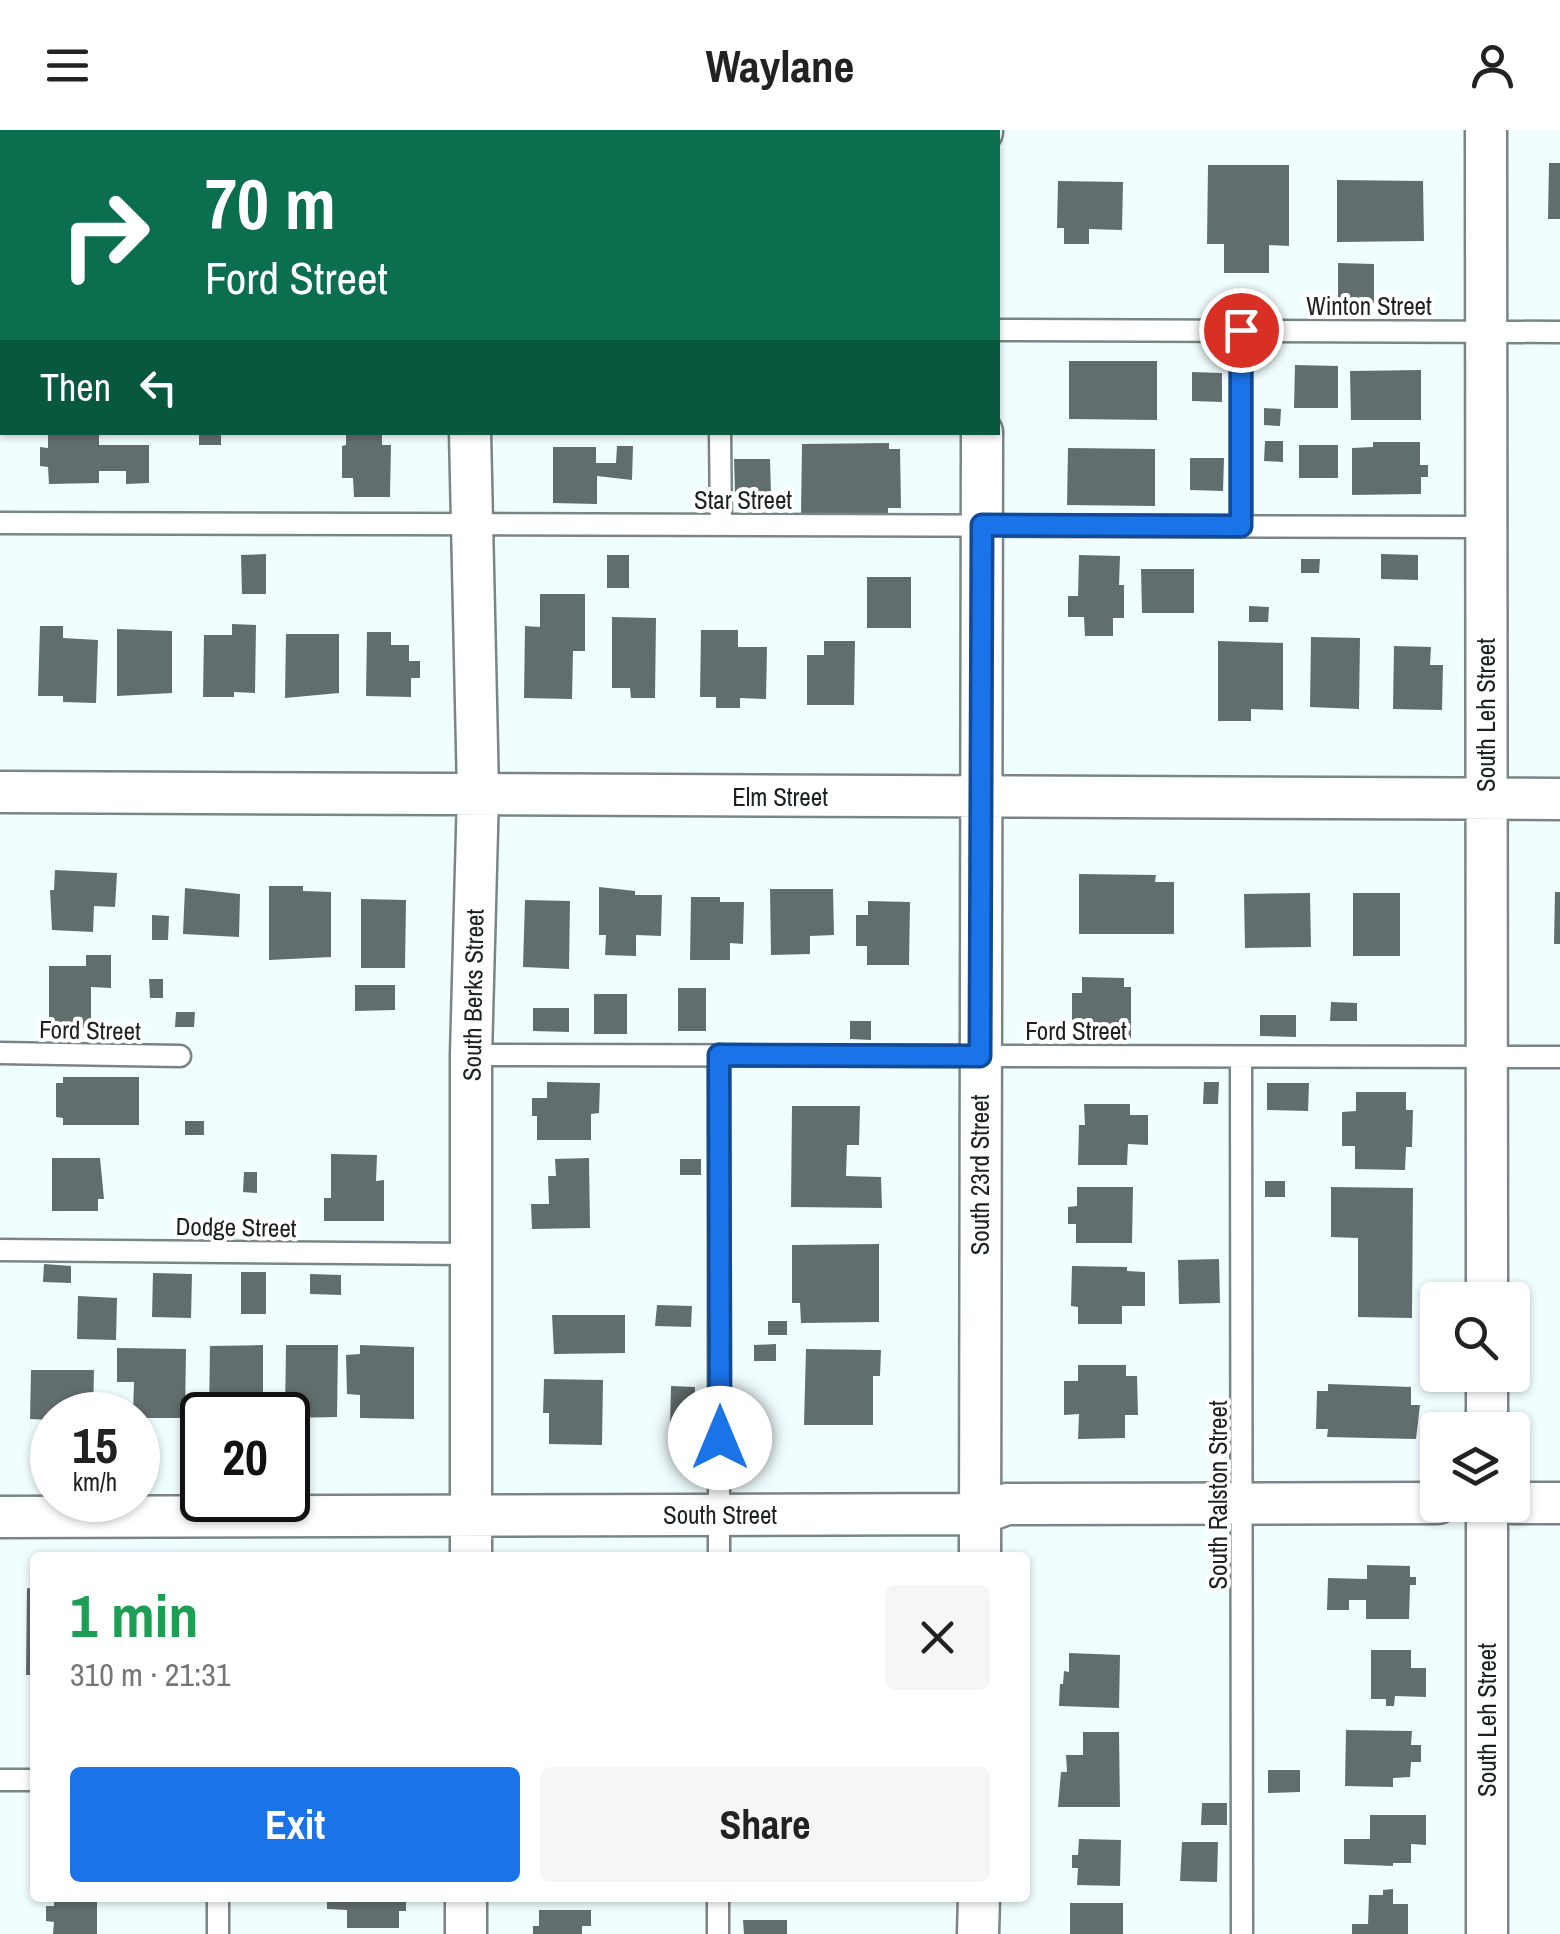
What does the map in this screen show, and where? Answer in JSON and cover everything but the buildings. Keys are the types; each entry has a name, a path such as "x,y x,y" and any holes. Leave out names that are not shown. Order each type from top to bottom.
{"street":[{"name":"South Leh Street","path":"1486,130 1487,1282"},
{"name":"South Berks Street","path":"470,435 478,793 472,1055 471,1552"},
{"name":"South 23rd Street","path":"980,1552 982,435"},
{"name":"Elm Street","path":"0,792 1560,799"},
{"name":"South Street","path":"0,1516 980,1514 1007,1504 1420,1503"},
{"path":"1530,1503 1560,1503"},
{"name":"South Leh Street","path":"1487,1522 1487,1934"},
{"path":"466,1902 466,1934"},
{"path":"978,1902 978,1934"}],"lane":[{"name":"Winton Street","path":"1000,330 1560,332"},
{"path":"1241,330 1241,526"},
{"path":"720,435 721,525"},
{"name":"Star Street","path":"0,523 1486,527"},
{"name":"Ford Street","path":"0,1053 180,1056"},
{"name":"Ford Street","path":"472,1055 1560,1058"},
{"path":"719,1055 720,1552"},
{"name":"South Ralston Street","path":"1241,1057 1242,1934"},
{"name":"Dodge Street","path":"0,1250 471,1254"},
{"path":"0,1780 30,1780"},
{"path":"218,1902 218,1934"},
{"path":"718,1902 718,1934"}],"route":[{"path":"720,1438 719,1055 980,1056 982,525 1241,526 1241,330"}]}
